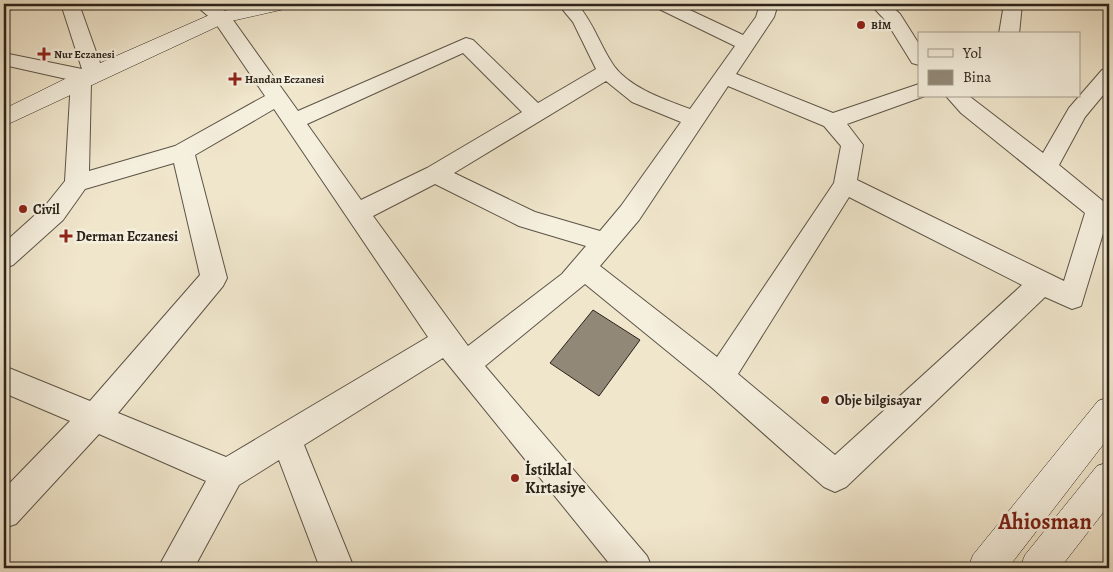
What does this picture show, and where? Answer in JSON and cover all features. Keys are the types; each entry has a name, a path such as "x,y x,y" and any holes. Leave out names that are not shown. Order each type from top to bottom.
{"street":[{"path":"4,6 11,4"},
{"path":"4,258 54,213 77,183 87,77 70,4"},
{"path":"4,118 87,77 212,10 282,4"},
{"path":"567,4 581,20 607,70 639,97 694,119"},
{"path":"663,4 746,44"},
{"path":"465,364 572,282 630,213 765,17 769,4"},
{"path":"878,4 913,39 918,56"},
{"path":"1009,32 1013,4"},
{"path":"212,10 446,341 635,568"},
{"path":"293,122 466,44 536,114"},
{"path":"4,59 87,77"},
{"path":"357,214 435,174 607,70"},
{"path":"1046,167 1077,113 1109,75"},
{"path":"720,377 845,184 852,145 832,121 724,76"},
{"path":"832,121 918,91"},
{"path":"77,183 184,152 276,98"},
{"path":"845,184 1072,298 1104,214 968,108 958,98"},
{"path":"4,512 95,417 214,278 184,152"},
{"path":"435,174 528,219 605,242"},
{"path":"583,268 720,377 835,476 1042,283"},
{"path":"175,568 228,474 446,341"},
{"path":"4,379 228,474"},
{"path":"986,568 1109,412"},
{"path":"286,439 337,568"},
{"path":"1038,568 1109,478"}],"building":[{"path":"593,310 640,340 599,396 550,363"}],"place":[{"name":"BİM","path":"861,25"},
{"name":"Nur Eczanesi","path":"44,54"},
{"name":"Handan Eczanesi","path":"235,79"},
{"name":"Civil","path":"23,209"},
{"name":"Derman Eczanesi","path":"66,236"},
{"name":"Obje bilgisayar","path":"825,400"},
{"name":"İstiklal Kırtasiye","path":"515,478"}],"district":[{"name":"Ahiosman","path":"1045,521"}]}
